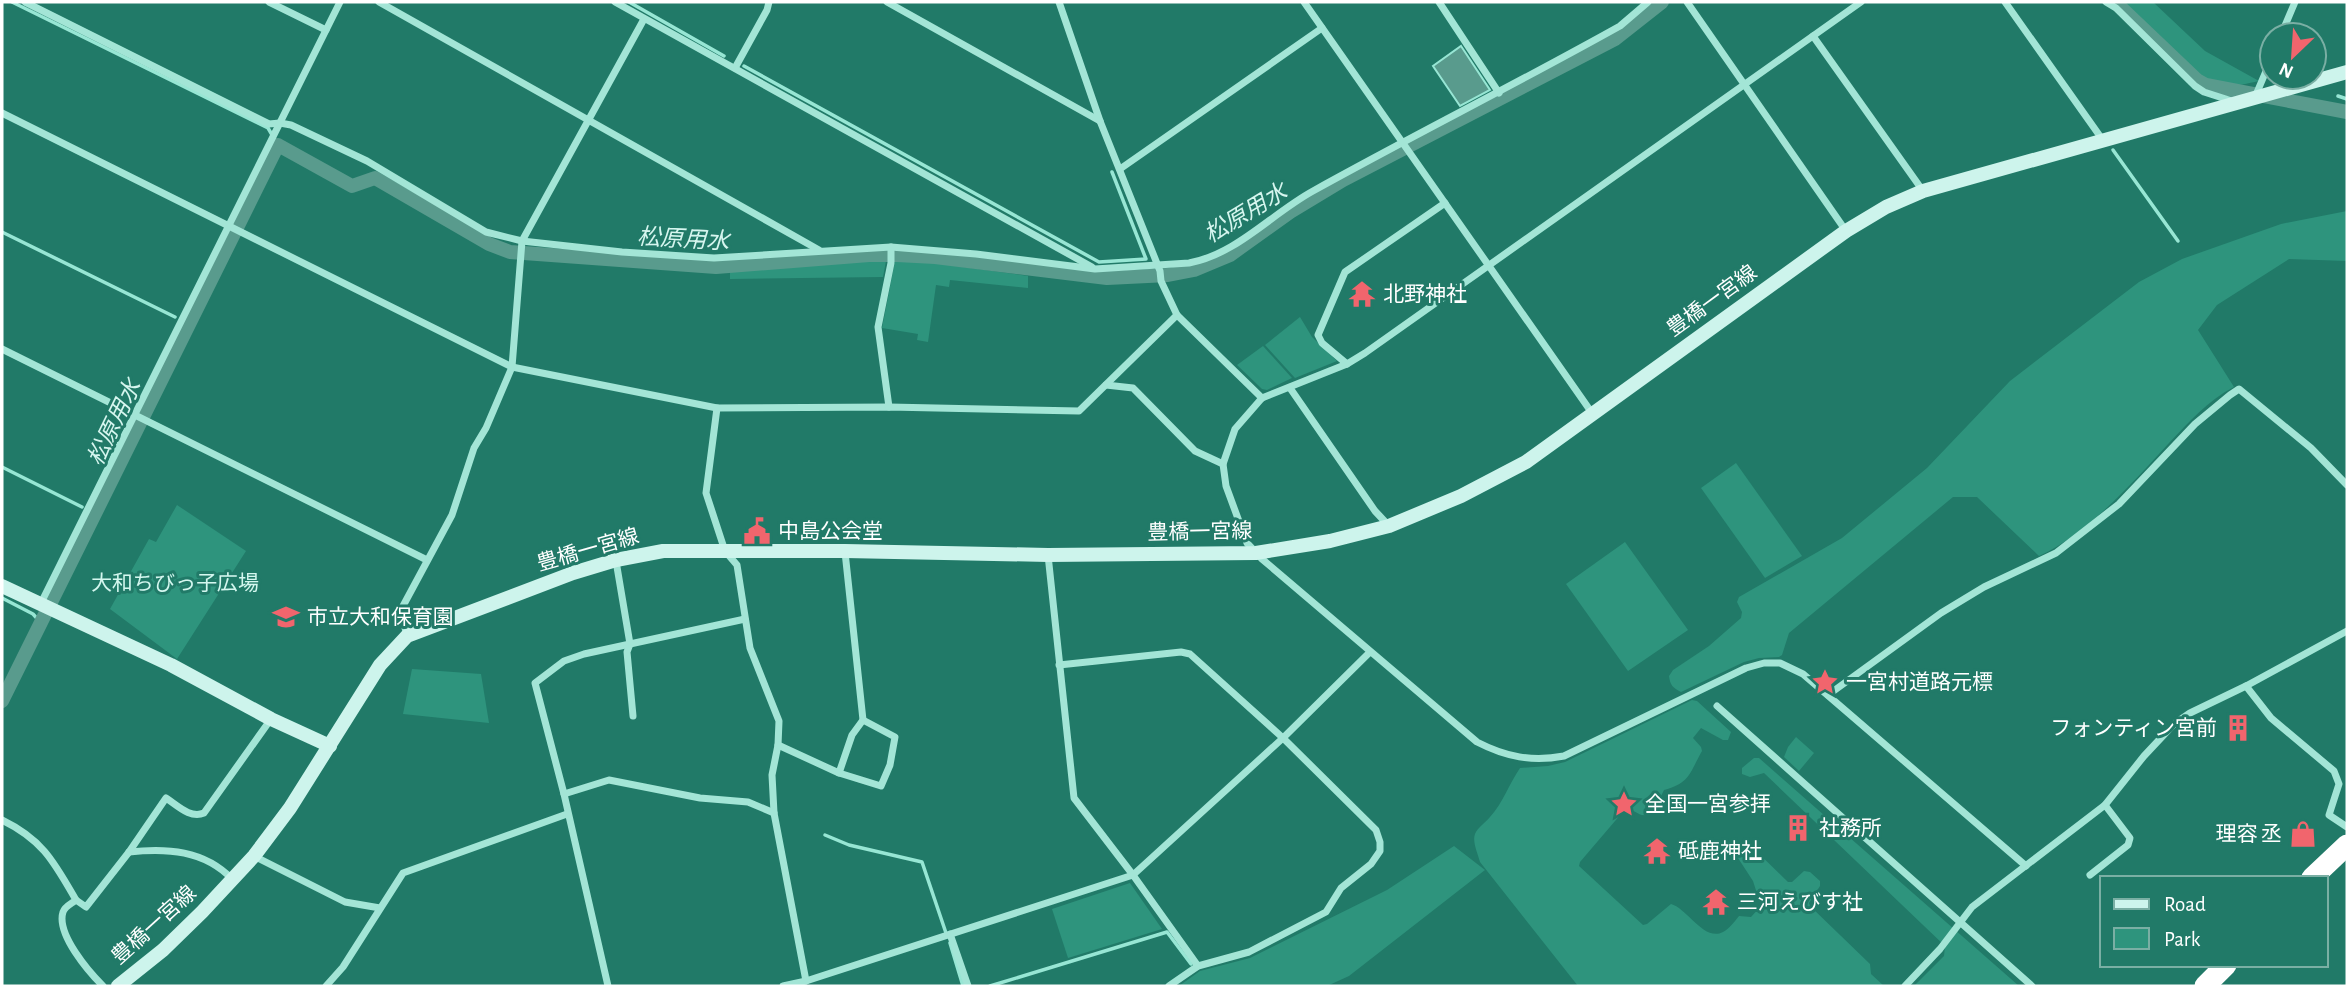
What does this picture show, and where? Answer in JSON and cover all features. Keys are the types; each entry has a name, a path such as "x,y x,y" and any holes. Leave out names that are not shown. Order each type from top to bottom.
{"highway":[{"path":"2314,876 2347,845"},
{"path":"2205,986 2224,967"}],"main road":[{"name":"豊橋一宮線","path":"118,986 163,950 254,856 290,807 380,665 407,636 573,573 616,560 663,551 1048,555 1256,553 1330,541 1389,526 1488,483 1525,462 1846,230 1886,207 1923,191 2347,72"},
{"path":"2,586 171,666 271,719 330,746"}],"street":[{"path":"25,2 269,124 291,125 368,161 486,232 522,241 622,252 714,258 891,247 976,254 1095,269 1158,268 1201,261 1227,250 1309,193 1620,26 1648,2"},
{"path":"269,2 326,30"},
{"path":"40,606 340,2"},
{"path":"379,2 820,251"},
{"path":"615,2 1095,269"},
{"path":"735,68 769,2"},
{"path":"887,2 1100,121"},
{"path":"1059,2 1100,121 1161,281 1177,315 1262,398"},
{"path":"1304,2 1592,413"},
{"path":"1439,2 1499,93"},
{"path":"1687,2 1846,230"},
{"path":"1861,2 1365,353 1262,398 1235,429 1223,464 1226,486 1243,534 1256,553 1477,742 1493,750 1517,758 1550,759 1577,751 1673,701 1746,668 1764,663 1780,663 1793,667 1828,695 2026,866"},
{"path":"2005,2 2102,139"},
{"path":"2106,2 2116,8 2195,86 2236,103"},
{"path":"2287,21 2295,2"},
{"path":"407,636 402,616 403,606 452,514 474,448 486,428 512,367 522,241 645,19"},
{"path":"1120,169 1321,28"},
{"path":"1813,36 1923,191"},
{"path":"2255,98 2258,91"},
{"path":"2,113 512,367 716,408 888,407 1079,411 1177,315"},
{"path":"1347,363 1322,343 1318,335 1345,272 1445,203"},
{"path":"888,407 878,327 891,263 891,247"},
{"path":"2,349 426,560"},
{"path":"1106,385 1133,388 1195,451 1223,464"},
{"path":"1290,388 1375,511 1389,526"},
{"path":"1828,695 1941,613 1983,587 2056,553 2119,505 2195,424 2239,389 2311,448 2347,485"},
{"path":"716,408 706,493 725,551 737,565 744,619 755,664 779,721 772,775 774,813 806,981"},
{"path":"839,773 852,735 863,720 845,551"},
{"path":"1048,555 1074,799 1198,966"},
{"path":"616,560 630,644 627,652 633,716"},
{"path":"608,986 564,794 535,683 564,661 607,647 744,619"},
{"path":"1905,986 1940,949 1972,906 2105,806 2144,756 2174,724 2190,713 2246,687 2347,631"},
{"path":"1059,665 1181,652 1190,654 1283,738 1376,830 1380,851 1366,869 1341,888 1326,912 1249,952 1198,966 1169,986"},
{"path":"783,986 806,981 1133,875 1283,738 1370,652"},
{"path":"2246,687 2271,718 2334,771 2339,784 2329,815 2347,827"},
{"path":"1717,706 2032,986"},
{"path":"2,820 20,829 51,856 76,900 86,906 129,852 166,798 191,815 204,813 271,719"},
{"path":"778,745 839,773 881,786 890,765 895,737 863,720"},
{"path":"564,794 609,780 700,798 748,802 774,813"},
{"path":"2090,874 2128,845 2130,838 2105,806"},
{"path":"326,986 343,967 403,873 567,814"},
{"path":"129,852 160,849 182,852 222,869 232,880"},
{"path":"254,856 345,902 380,908"},
{"path":"76,900 65,908 62,915 69,943 83,965 103,986"},
{"path":"950,934 968,986"}],"green space":[{"path":"2120,2 2153,2 2205,51 2258,81 2221,86 2199,78"},
{"path":"2347,211 2347,261 2289,259 2217,305 2198,330 2234,387 2199,412 2125,490 2075,535 2039,556 1977,497 1953,497 1789,633 1782,655 1744,662 1681,692 1672,686 1669,676 1673,670 1709,646 1741,618 1742,612 1737,602 1739,597 1842,538 1927,468 2010,381 2139,282 2182,259 2281,224"},
{"path":"886,261 883,277 730,279 730,272"},
{"path":"895,261 934,263 1028,276 1028,288 950,280 949,287 936,285 928,342 917,340 918,334 882,328"},
{"path":"1300,317 1312,337 1337,361 1295,378 1265,345"},
{"path":"1263,346 1292,378 1267,390 1262,389 1237,365"},
{"path":"1736,463 1802,556 1765,578 1701,488"},
{"name":"大和ちびっ子広場","path":"177,505 246,551 177,659 110,609 149,539 156,542"},
{"path":"1625,542 1688,630 1628,671 1566,584"},
{"path":"412,669 481,674 489,723 403,714"},
{"path":"1692,700 1697,701 1731,732 1728,740 1701,728 1693,738 1702,751 1684,781 1664,790 1656,807 1647,815 1638,814 1627,807 1579,866 1643,925 1671,904 1702,929 1716,934 1727,929 1739,916 1751,917 1761,906 1753,881 1738,858 1739,852 1749,844 1788,882 1792,882 1804,871 1810,872 1820,881 1810,906 1870,964 1871,974 1884,986 1578,986 1480,862 1475,834 1499,806 1520,768 1565,762"},
{"path":"1796,737 1814,753 1799,771 1784,757"},
{"path":"1754,758 1759,758 2019,986 1914,986 1944,956 1945,946 1764,773 1750,777 1742,774 1742,768"},
{"path":"1454,846 1485,870 1349,976 1327,986 1179,986 1200,971 1250,958 1387,890"},
{"path":"1130,883 1162,929 1068,958 1052,909"}],"water":[{"path":"1461,46 1490,90 1460,106 1433,66"}],"waterway":[{"name":"松原用水","path":"12,2 268,128 278,145"},
{"path":"629,2 724,56"},
{"name":"松原用水","path":"2,701 278,145 352,186 375,178 489,244 510,252 716,267 897,255 935,257 1107,278 1168,275 1194,270 1230,255 1290,212 1343,180 1615,39 1662,2"},
{"name":"松原用水","path":"2115,2 2197,80 2206,85 2347,112"},
{"path":"744,66 1099,262 1146,259 1112,172"},
{"path":"2338,96 2347,99"},
{"path":"2113,150 2178,241"},
{"path":"2,232 175,317"},
{"path":"2,467 82,507"},
{"path":"2,598 33,614 41,623"},
{"path":"825,835 849,845 922,862 947,936"},
{"path":"990,986 1167,932 1191,964"},
{"path":"950,943 963,986"}],"place":[{"name":"北野神社","path":"1362,294"},
{"name":"中島公会堂","path":"757,531"},
{"name":"市立大和保育園","path":"286,617"},
{"name":"一宮村道路元標","path":"1825,682"},
{"name":"フォンティン宮前","path":"2238,728"},
{"name":"全国一宮参拝","path":"1624,804"},
{"name":"社務所","path":"1798,828"},
{"name":"理容 丞","path":"2303,834"},
{"name":"砥鹿神社","path":"1657,851"},
{"name":"三河えびす社","path":"1716,902"}]}
